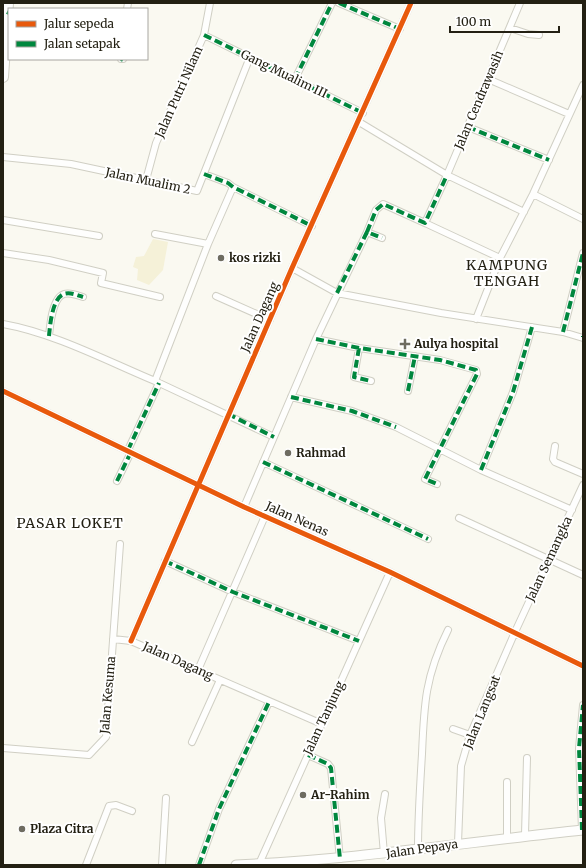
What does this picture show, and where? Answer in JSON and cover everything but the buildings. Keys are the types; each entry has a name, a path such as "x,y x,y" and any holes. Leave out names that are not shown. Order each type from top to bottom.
{"main road":[{"path":"3,77 8,9"},
{"name":"Jalan Pepaya","path":"236,865 340,859 458,843 582,830"}],"street":[{"name":"Jalan Putri Nilam","path":"146,180 156,143 204,35 210,3"},
{"path":"295,79 332,3"},
{"path":"339,3 400,29"},
{"name":"Jalan Dagang","path":"322,724 131,641 292,268 363,113 411,3"},
{"name":"Jalan Cendrawasih","path":"424,223 468,127 520,3"},
{"path":"510,28 528,34 539,35"},
{"name":"Gang Mualim III","path":"204,35 363,113"},
{"name":"Jalan Mualim 2","path":"3,157 71,164 196,191 250,57"},
{"path":"488,79 569,114"},
{"path":"476,319 500,258 533,194 583,84"},
{"path":"577,98 583,101"},
{"path":"358,122 447,175 524,212"},
{"path":"468,127 548,160"},
{"path":"204,174 228,184 233,188 312,226"},
{"path":"117,481 157,382 208,244 233,188"},
{"path":"533,194 583,219"},
{"path":"244,507 316,339 376,210 383,204 500,258"},
{"path":"3,220 99,236"},
{"path":"367,232 382,238"},
{"path":"155,234 208,244"},
{"path":"3,253 49,260 103,273 101,283 160,297"},
{"path":"563,332 583,253"},
{"path":"292,268 337,293 476,319 563,332 583,337"},
{"path":"49,336 52,316 60,297 64,294 72,294 83,297"},
{"path":"216,296 270,320"},
{"path":"3,324 24,328 49,336 157,382 228,414 274,437"},
{"path":"481,470 514,392 532,327"},
{"path":"316,339 359,348 440,360 475,370 477,372 425,479 437,484"},
{"path":"359,348 354,377 371,381"},
{"path":"408,391 416,356"},
{"name":"Jalan Nenas","path":"3,391 244,507 390,572 583,666"},
{"path":"291,397 352,411 396,426 481,470 572,510"},
{"path":"555,446 553,459 556,462 583,474"},
{"path":"264,462 428,539"},
{"name":"Jalan Semangka","path":"515,632 583,485"},
{"path":"198,670 265,516"},
{"path":"459,518 583,575"},
{"name":"Jalan Kesuma","path":"3,748 89,755 106,737 120,544"},
{"path":"165,561 233,592 359,640"},
{"name":"Jalan Tanjung","path":"264,864 308,755 390,572"},
{"path":"418,849 418,810 423,712 427,686 437,652 448,630"},
{"name":"Jalan Langsat","path":"458,843 461,766 470,735 515,632"},
{"path":"113,639 131,641"},
{"path":"192,742 220,680"},
{"path":"199,865 219,809 269,702"},
{"path":"582,830 579,748 583,705"},
{"path":"453,729 470,735"},
{"path":"308,755 328,764 331,768 340,859"},
{"path":"525,835 527,758"},
{"path":"507,782 507,838"},
{"path":"384,854 381,818 385,794"},
{"path":"162,865 166,798"},
{"path":"86,865 109,806 116,805 132,811"}],"shaded area":[{"path":"153,239 168,242 163,270 149,285 137,280 138,269 133,267 136,257 144,256"}],"marked path":[{"path":"295,79 332,3"},
{"path":"339,3 400,29"},
{"path":"204,35 363,113"},
{"path":"468,127 549,160"},
{"path":"204,174 228,183 233,187 312,226"},
{"path":"367,232 376,210 383,204 425,223 447,175"},
{"path":"337,293 367,232 382,238"},
{"path":"563,332 583,253"},
{"path":"49,336 52,313 54,306 60,297 69,293 83,297"},
{"path":"481,470 513,392 532,327"},
{"path":"316,339 359,348 440,360 476,370 477,374 425,479 437,484"},
{"path":"359,348 354,377 371,381"},
{"path":"408,391 415,356"},
{"path":"128,450 159,383"},
{"path":"291,397 352,411 396,427"},
{"path":"228,414 274,437"},
{"path":"117,481 131,452"},
{"path":"263,462 428,539"},
{"path":"165,561 233,592 359,641"},
{"path":"199,865 219,809 269,702"},
{"path":"582,830 579,748 583,705"},
{"path":"308,755 328,764 331,768 340,859"}],"cycle path":[{"path":"131,641 292,268 411,3"},
{"path":"3,391 244,507 390,572 583,666"}],"place":[{"name":"kos rizki","path":"221,258"},
{"name":"Aulya hospital","path":"405,344"},
{"name":"Rahmad","path":"288,453"},
{"name":"Ar-Rahim","path":"303,795"},
{"name":"Plaza Citra","path":"22,829"}],"district":[{"name":"KAMPUNG TENGAH","path":"507,274"},
{"name":"PASAR LOKET","path":"70,523"}]}
